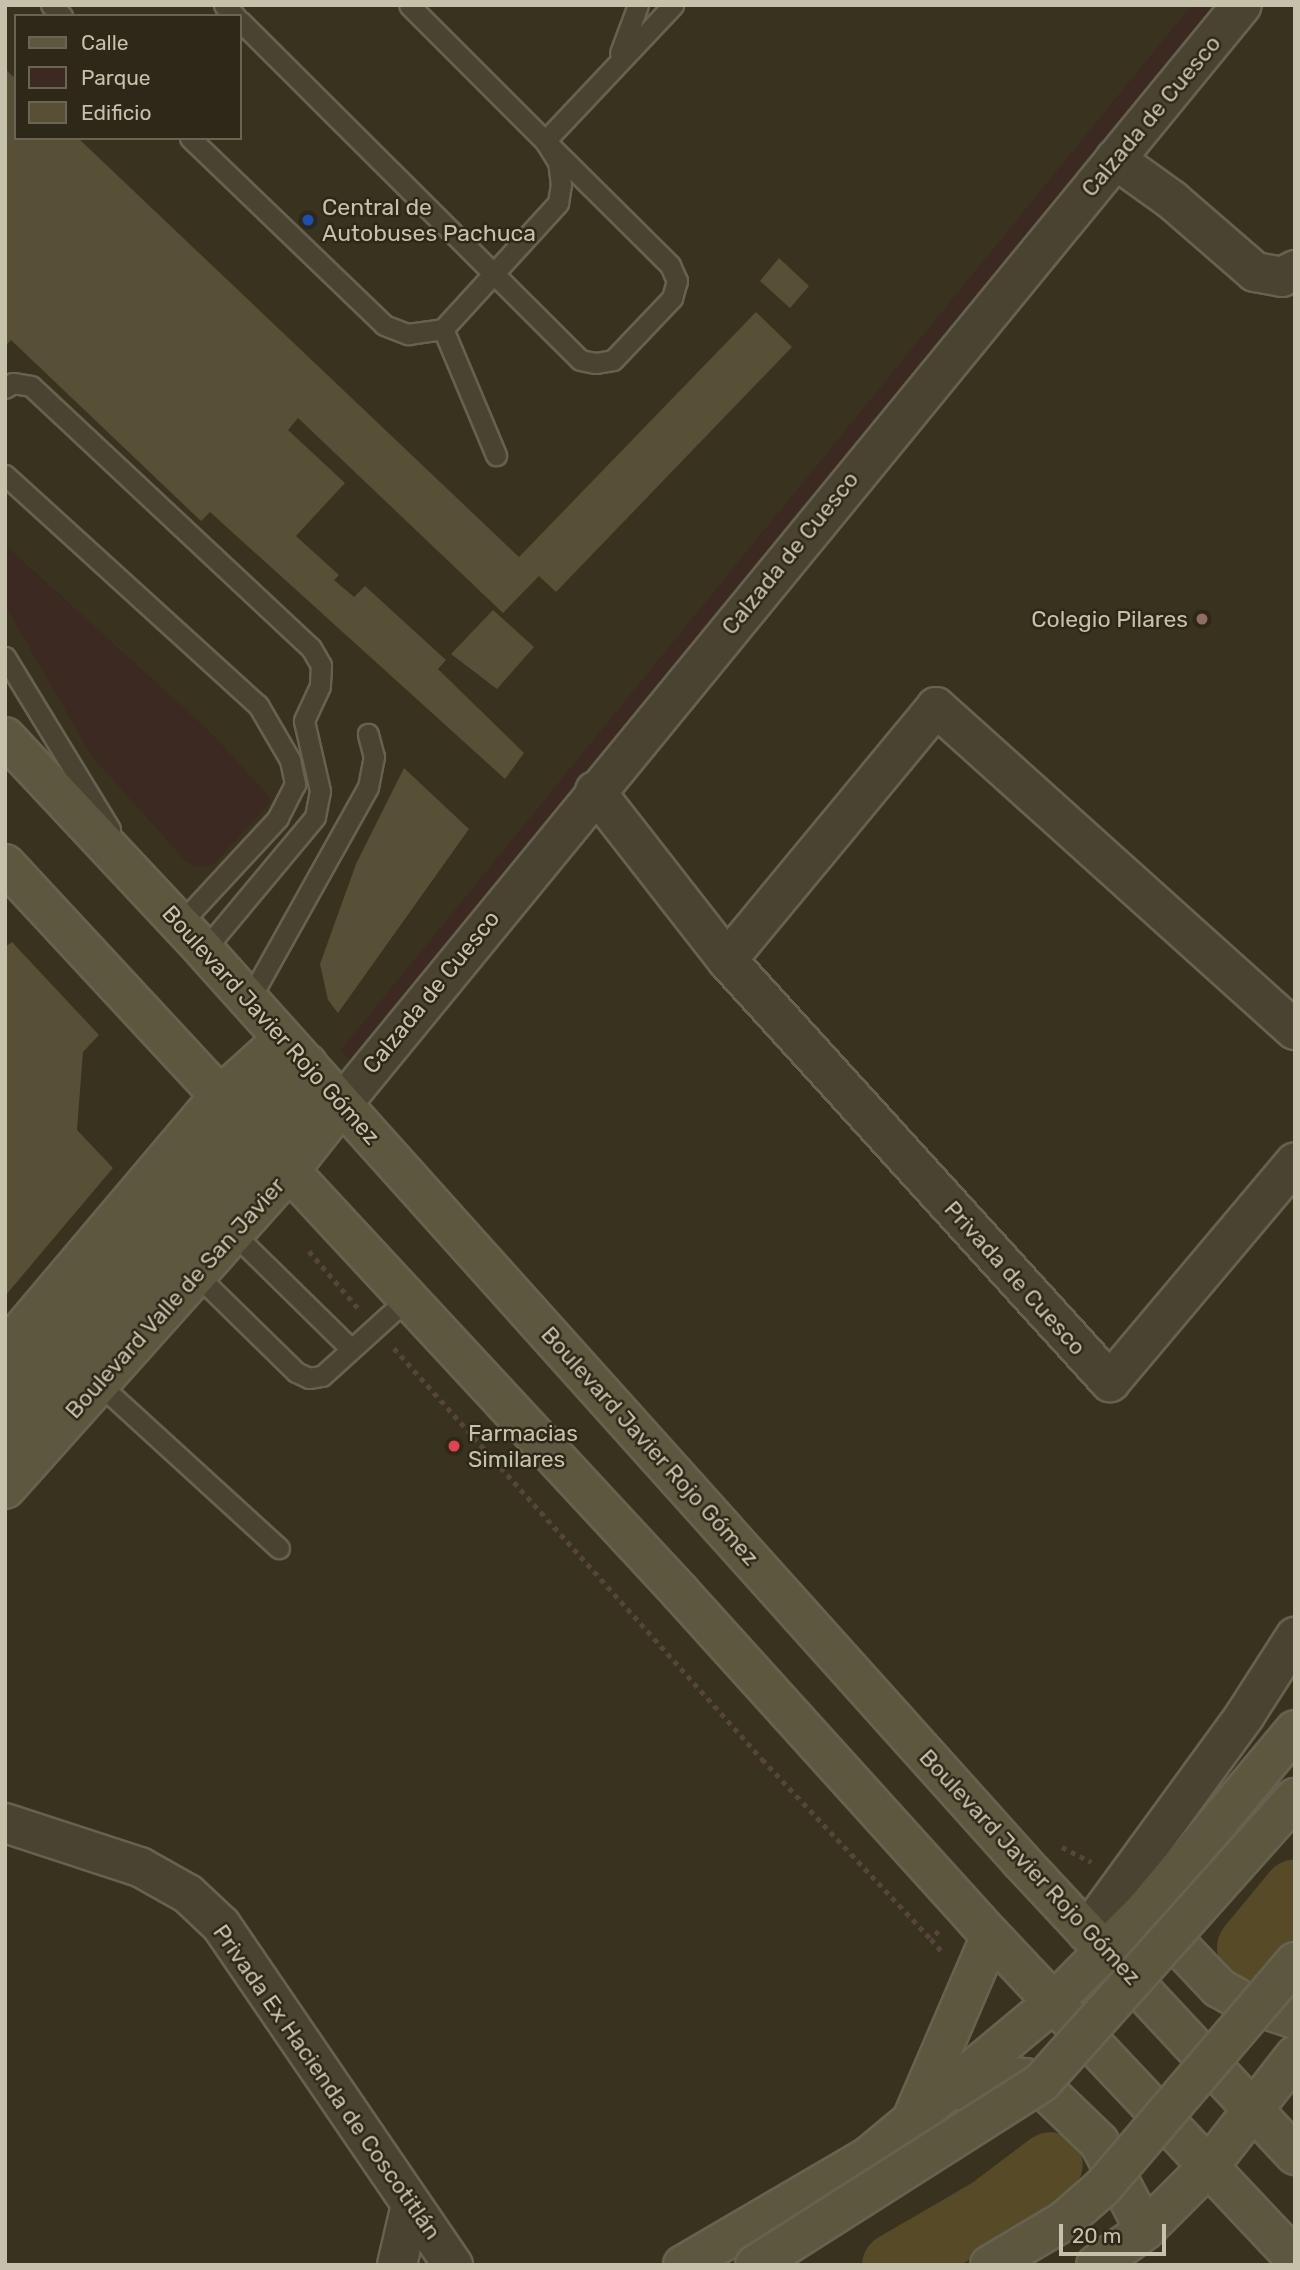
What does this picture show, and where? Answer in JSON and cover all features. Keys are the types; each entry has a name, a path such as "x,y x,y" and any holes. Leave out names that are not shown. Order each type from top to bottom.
{"main road":[{"name":"Boulevard Javier Rojo Gómez","path":"5,737 192,937 1097,1942 1295,2155"},
{"path":"5,864 991,1936 1180,2133 1295,2259"},
{"name":"Boulevard Valle de San Javier","path":"5,1397 315,1074"},
{"name":"Boulevard Valle de San Javier","path":"5,1349 254,1135 315,1074"},
{"name":"Boulevard Valle de San Javier","path":"5,1489 233,1233 254,1135"},
{"name":"Boulevard Valle de San Javier","path":"5,1446 254,1135"},
{"path":"683,2265 868,2157 1054,2003 1097,1942 1145,1910 1295,1730"},
{"path":"755,2265 1041,2082 1295,1798"},
{"path":"1145,1910 1170,1941 1220,1988 1244,2002 1295,2019"},
{"path":"912,2119 991,1936"},
{"path":"990,2265 1064,2221 1103,2187 1295,1962"},
{"path":"1096,2265 1145,2230 1209,2166 1295,2056"},
{"path":"912,2119 982,2075 1025,2078 1066,2105 1099,2142 1145,2230"}],"street":[{"name":"Calzada de Cuesco","path":"315,1074 595,791 1242,5"},
{"path":"1115,159 1255,272 1282,277 1295,270"},
{"path":"727,960 936,706 1295,1030"},
{"name":"Privada de Cuesco","path":"595,791 727,960 1110,1382 1295,1162"},
{"path":"1097,1942 1295,1637"},
{"name":"Privada Ex Hacienda de Coscotitlán","path":"5,1823 140,1867 197,1902 221,1925 453,2265"},
{"path":"397,2265 411,2206"}],"lane":[{"path":"242,23 580,360 596,363 613,359 672,298 677,281 670,265 408,5"},
{"path":"608,75 631,32 638,5"},
{"path":"545,141 673,5"},
{"path":"192,140 384,325 408,334 443,329 558,203 558,162 545,141"},
{"path":"443,329 496,455"},
{"path":"5,388 12,383 31,386 310,648 321,665 320,686 304,721 320,791 315,817 192,937"},
{"path":"5,475 258,705 290,760 295,785 278,818 192,937"},
{"path":"5,657 141,881"},
{"path":"5,672 34,704"},
{"path":"249,1000 364,797 374,757 368,734"},
{"path":"233,1233 351,1349"},
{"path":"196,1275 296,1372 309,1378 322,1376 407,1299"},
{"path":"98,1383 279,1548"}],"green space":[{"path":"1192,5 1239,5 359,1070 341,1050"},
{"path":"5,545 211,733 272,800 214,864 196,867 185,860 92,756 5,605"}],"building":[{"path":"5,69 14,77 14,140 80,140 519,557 756,312 792,347 556,592 539,576 503,613 298,418 288,430 345,483 296,536 339,575 334,580 354,597 365,586 446,660 438,669 524,753 505,779 210,512 201,521 11,340 5,346"},
{"path":"779,258 809,286 790,308 760,281"},
{"path":"493,610 534,647 497,689 451,654"},
{"path":"404,768 469,829 338,1013 328,1000 320,964 356,864"},
{"path":"12,942 99,1035 83,1052 77,1130 113,1168 5,1296 5,947"}],"waterway":[{"path":"1249,1947 1295,1891"},
{"path":"894,2265 989,2210 1050,2164"}],"place":[{"name":"Central de Autobuses Pachuca","path":"308,220"},
{"name":"Colegio Pilares","path":"1202,619"},
{"name":"Farmacias Similares","path":"454,1446"}]}
